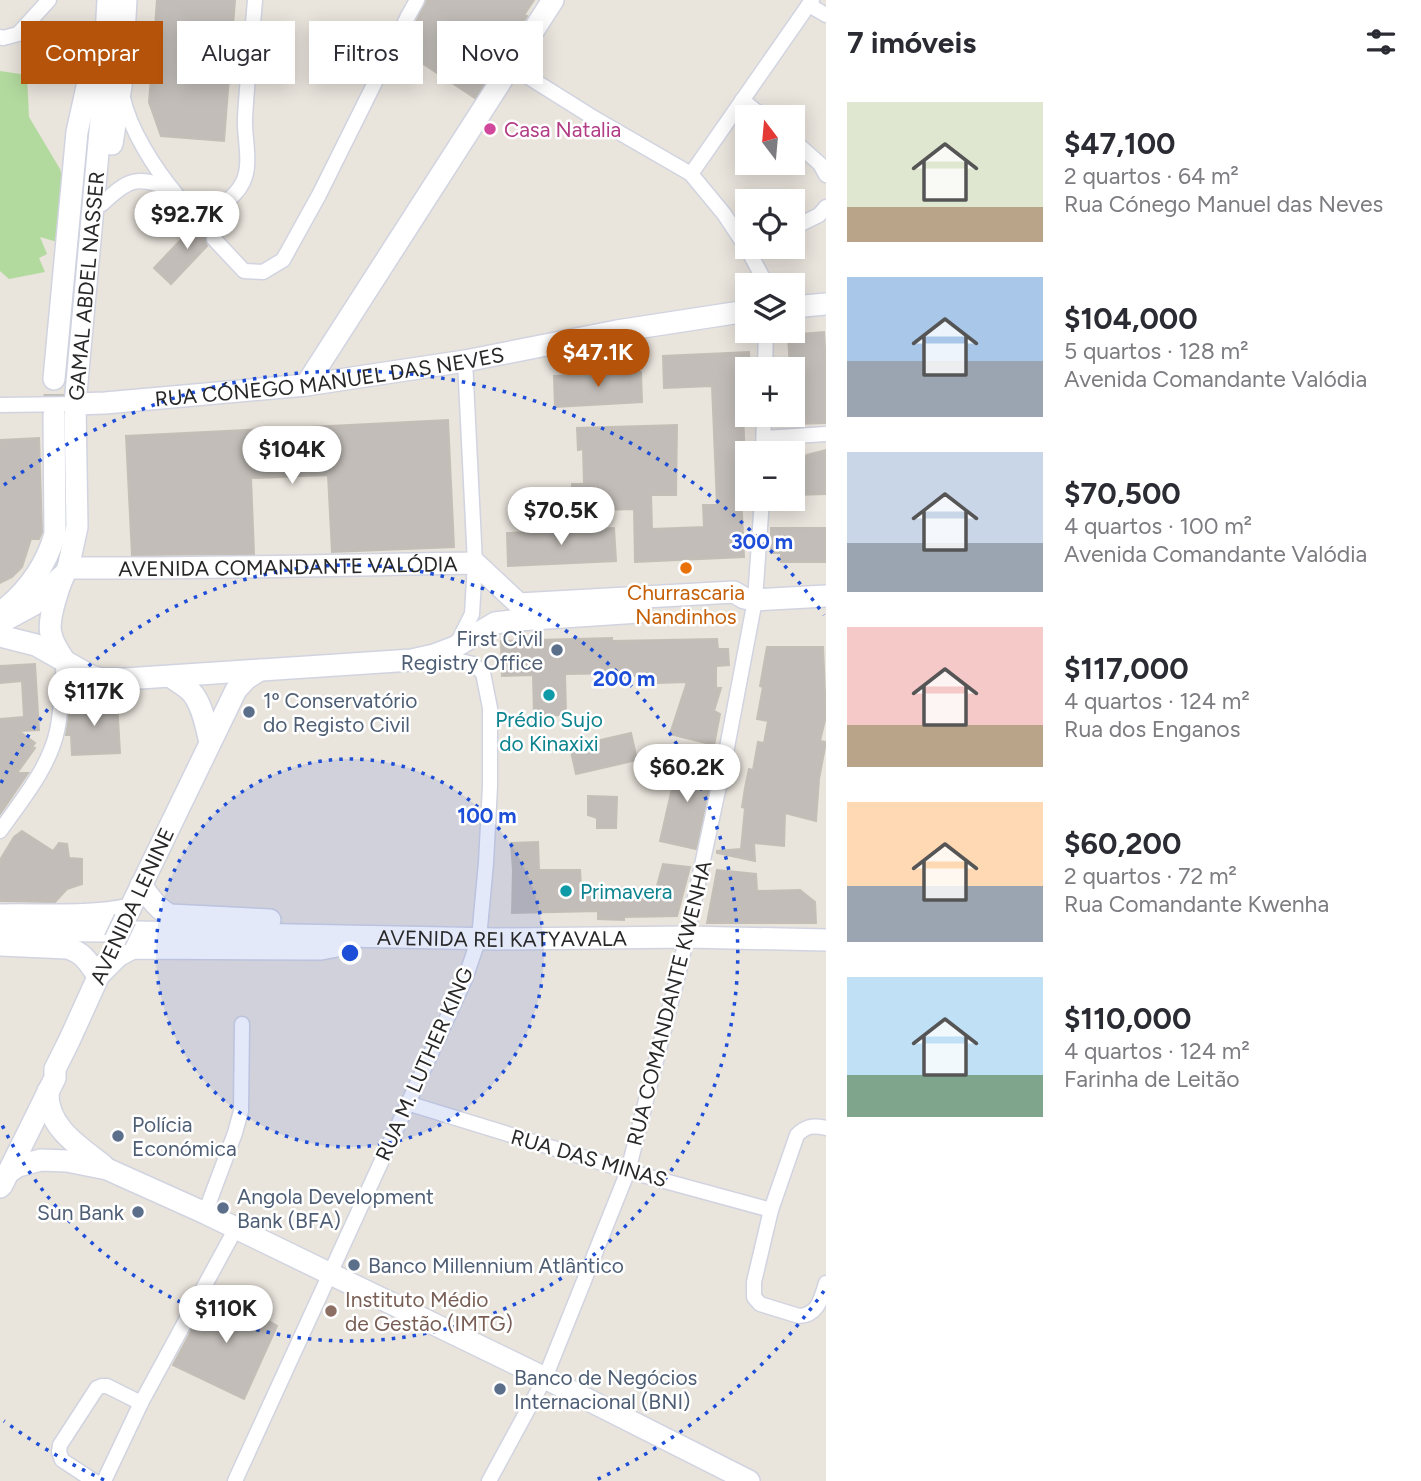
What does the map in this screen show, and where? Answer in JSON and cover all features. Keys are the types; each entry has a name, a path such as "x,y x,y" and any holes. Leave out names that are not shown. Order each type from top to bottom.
{"main road":[{"name":"GAMAL ABDEL NASSER","path":"54,379 77,132 107,0"},
{"name":"GAMAL ABDEL NASSER","path":"64,660 53,641 50,626 77,527 80,404 102,109 107,0"},
{"name":"GAMAL ABDEL NASSER","path":"80,404 102,204 121,86 126,0"},
{"path":"540,21 553,0"},
{"path":"306,385 499,84"},
{"path":"805,306 826,304"},
{"name":"RUA CÓNEGO MANUEL DAS NEVES","path":"80,404 306,385 465,361 617,331 735,313"},
{"name":"GAMAL ABDEL NASSER","path":"0,613 19,597 33,580 51,550 55,534 54,415"},
{"name":"AVENIDA COMANDANTE VALÓDIA","path":"67,570 475,563 519,604 734,592 750,599"},
{"path":"0,621 33,605 67,570"},
{"name":"AVENIDA COMANDANTE VALÓDIA","path":"0,636 36,645 91,676 102,679 171,677 412,660 455,647 495,623 518,620 726,605 750,599 826,596"},
{"name":"AVENIDA LENINE","path":"3,1170 55,1078 55,1069 98,976 109,936 130,920 141,885 236,690 260,670"},
{"path":"171,677 192,693 202,714 210,742"},
{"path":"141,885 155,905 170,915 333,924 349,928 361,935"},
{"name":"AVENIDA REI KATYAVALA","path":"0,915 110,914 130,920 361,935 479,939 687,937 826,940"},
{"path":"0,930 109,936"},
{"path":"0,945 67,948 77,951 98,976 118,956 133,948 321,949 338,946 361,935"},
{"name":"AVENIDA LENINE","path":"3,1170 47,1074 55,1069"},
{"path":"48,1091 48,1104 58,1124 75,1144 107,1169"},
{"path":"3,1170 41,1160 67,1161 107,1169 329,1273 749,1481"}],"street":[{"path":"0,37 18,34 49,0"},
{"path":"121,86 126,112 134,130 171,189 194,218 230,199 244,179 247,169 244,121 255,0"},
{"path":"214,239 244,271 263,272 283,260 319,195 417,0"},
{"path":"691,174 810,2 826,15"},
{"path":"540,84 691,174 735,228"},
{"path":"742,100 748,105"},
{"path":"805,151 820,164 826,176"},
{"path":"102,204 131,182 145,181 171,189"},
{"path":"805,222 819,215 826,206"},
{"path":"455,647 472,614 475,563 465,361"},
{"path":"0,405 80,404"},
{"path":"790,441 826,434"},
{"name":"RUA COMANDANTE KWENHA","path":"489,1481 545,1378 628,1171 687,937 725,758 761,511"},
{"name":"RUA M. LUTHER KING","path":"236,1481 465,979 479,939 490,786 490,708 487,684 484,673 473,664 434,654"},
{"path":"0,831 41,771 57,732 64,660"},
{"path":"205,1213 241,1111 242,1024"},
{"name":"RUA DAS MINAS","path":"407,1102 628,1171 771,1210"},
{"path":"826,1128 805,1127 797,1135 771,1210 753,1291 760,1304 799,1316 816,1308 826,1283"},
{"path":"104,1481 141,1403 236,1228"},
{"path":"94,1481 62,1460 60,1446 97,1388 107,1386 141,1403"}],"green space":[{"path":"0,71 21,74 21,84 27,84 29,117 60,169 70,204 61,243 40,237 47,254 39,258 45,272 9,279 0,271"}],"building":[{"path":"157,0 235,0 233,21 177,21 177,84 228,84 224,141 161,136 149,102 150,84 163,84 163,21 155,21"},
{"path":"427,0 534,0 524,15 527,16 524,21 437,21 437,73 423,64 423,21 416,21"},
{"path":"454,84 484,84 475,98"},
{"path":"215,217 225,227 221,232 212,230 207,233 207,246 171,284 154,268 192,228 199,229 205,221"},
{"path":"824,332 826,423 805,424 805,357 789,357 788,343 805,343 805,334"},
{"path":"749,352 749,357 735,357 735,427 744,427 744,441 735,441 735,511 742,511 744,557 635,562 634,509 572,511 572,484 584,484 583,449 578,450 577,428 677,425 676,495 651,495 652,529 704,527 703,505 717,505 712,386 664,388 663,356"},
{"path":"641,372 642,402 555,407 554,376"},
{"path":"448,420 454,547 332,552 328,475 251,478 254,554 132,555 126,436"},
{"path":"39,438 42,532 39,539 31,539 22,567 12,577 0,583 0,440"},
{"path":"826,450 826,494 805,495 807,455"},
{"path":"614,528 616,561 508,566 507,533"},
{"path":"771,528 826,528 826,562 781,562 781,553 771,553"},
{"path":"612,638 612,641 717,639 718,649 728,649 729,665 716,666 716,688 721,688 714,711 720,714 714,745 670,734 687,682 658,683 658,675 629,676 629,673 565,674 566,715 534,716 533,675 502,676 501,641"},
{"path":"767,647 823,647 826,716 820,741 826,742 819,779 816,821 785,813 784,846 754,843 755,861 717,851 741,849 745,808 742,807 749,769 753,770 758,742 764,743 768,721 757,719"},
{"path":"35,664 39,730 19,731 35,743 32,747 35,748 17,773 28,773 0,814 0,719 24,717 22,681 0,683 0,666"},
{"path":"117,701 120,753 72,755 71,735 66,735 71,703"},
{"path":"631,733 637,760 576,774 570,747"},
{"path":"679,758 714,766 696,849 660,841"},
{"path":"588,796 617,797 616,828 597,828 597,818 588,815"},
{"path":"22,831 53,851 59,843 67,844 69,858 82,859 82,884 67,889 55,902 0,901 0,860 14,837"},
{"path":"538,842 539,870 580,870 581,886 625,888 625,894 655,893 663,864 690,867 677,916 624,917 624,920 598,919 598,911 512,913 511,843"},
{"path":"717,870 756,874 757,891 800,890 815,902 816,923 707,923"},
{"path":"214,1289 277,1326 244,1399 173,1365"}],"tunnel":[{"path":"198,222 214,239"},
{"path":"54,379 54,415"}],"place":[{"name":"Casa Natalia","path":"490,129"},
{"name":"Churrascaria Nandinhos","path":"686,568"},
{"name":"First Civil Registry Office","path":"557,650"},
{"name":"Prédio Sujo do Kinaxixi","path":"549,695"},
{"name":"1º Conservatório do Registo Civil","path":"249,712"},
{"name":"Primavera","path":"566,891"},
{"name":"Polícia Económica","path":"118,1136"},
{"name":"Angola Development Bank (BFA)","path":"223,1208"},
{"name":"Sun Bank","path":"138,1212"},
{"name":"Banco Millennium Atlântico","path":"354,1265"},
{"name":"Instituto Médio de Gestão (IMTG)","path":"331,1311"},
{"name":"Banco de Negócios Internacional (BNI)","path":"500,1389"}]}
